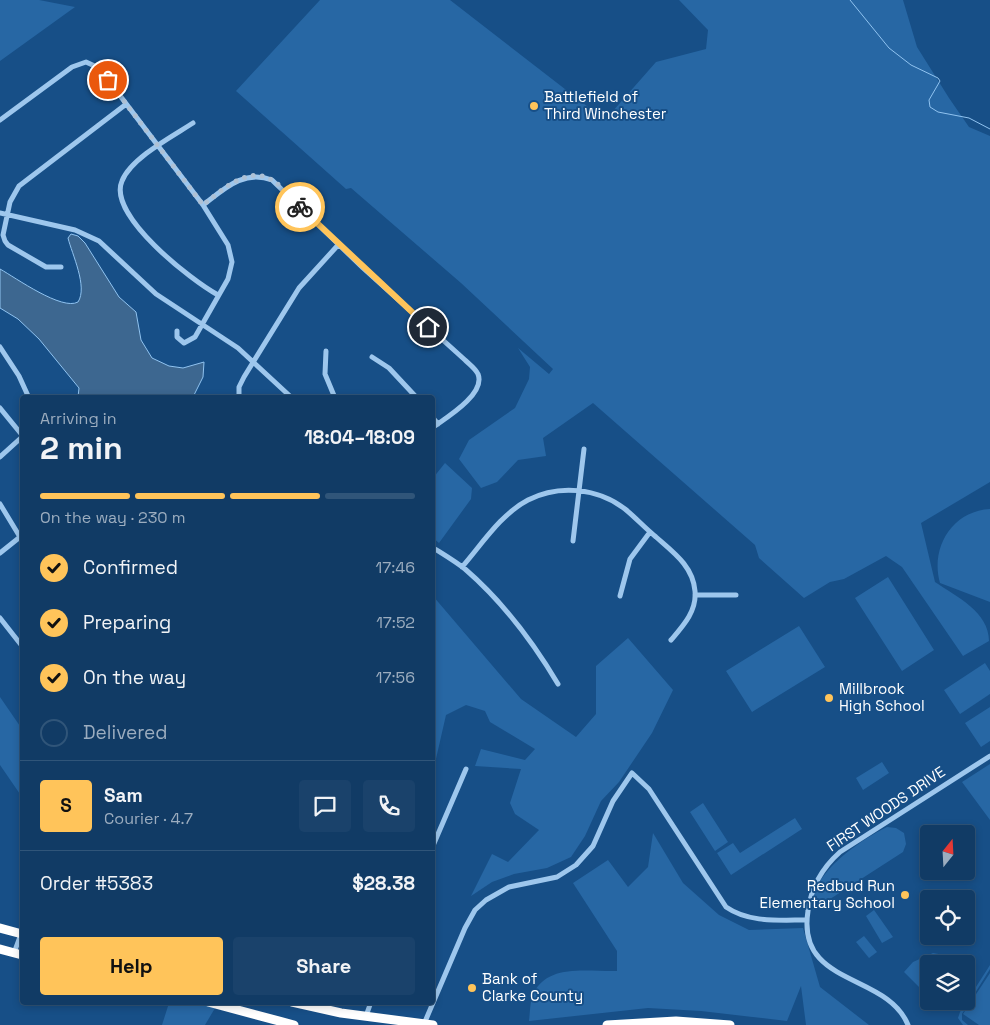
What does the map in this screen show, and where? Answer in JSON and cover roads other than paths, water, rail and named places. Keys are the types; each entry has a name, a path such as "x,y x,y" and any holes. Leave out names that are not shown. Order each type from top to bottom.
{"highway":[{"path":"0,928 20,933"},
{"path":"0,949 18,954"},
{"path":"219,1005 294,1025"},
{"path":"308,1005 427,1025"},
{"path":"607,1025 676,1021 730,1025"}],"street":[{"path":"0,120 72,67 86,62 99,68 125,105 203,205 228,245 232,262 228,279 195,337 184,343 177,337 177,331"},
{"path":"60,267 46,267 8,245 3,236 10,202 19,186 125,105"},
{"path":"193,123 132,166 122,181 120,194 128,214 155,246 182,271 218,295"},
{"path":"203,205 242,178 264,176 272,180 476,371 479,383 474,393 435,426"},
{"path":"0,213 8,213 75,230 94,238 107,247 156,294 255,361 289,395"},
{"path":"239,395 239,387 295,294 339,244"},
{"path":"0,347 15,368 28,395"},
{"path":"326,351 325,374 334,395"},
{"path":"372,357 389,368 413,395"},
{"path":"0,408 20,433"},
{"path":"435,420 438,424"},
{"path":"0,456 20,438"},
{"path":"573,541 584,449"},
{"path":"462,567 499,523 520,505 534,497 551,492 579,491 597,494 614,502 650,532 687,567 694,582 695,596 689,616 671,640"},
{"path":"0,504 20,537 0,553"},
{"path":"620,596 630,559 650,532"},
{"path":"435,549 462,567 515,621 558,684"},
{"path":"695,596 736,595"},
{"path":"0,618 20,643"},
{"name":"FIRST WOODS DRIVE","path":"908,1025 898,1008 889,999 871,988 841,976 825,964 812,944 806,920 815,885 826,866 840,852 990,756"},
{"path":"435,841 466,769"},
{"path":"435,1005 465,928 475,910 498,892 518,884 557,876 576,864 593,846 613,801 632,773 649,789 726,907 752,918 806,920"},
{"path":"366,1016 370,1005"},
{"path":"427,1025 435,1005"}],"waterway":[{"path":"850,0 889,48 911,65 938,78 940,81 929,100 930,107 938,112 969,118 990,129"}],"place":[{"name":"Battlefield of Third Winchester","path":"534,106"},
{"name":"Millbrook High School","path":"829,698"},
{"name":"Redbud Run Elementary School","path":"905,895"},
{"name":"Bank of Clarke County","path":"472,988"}]}
